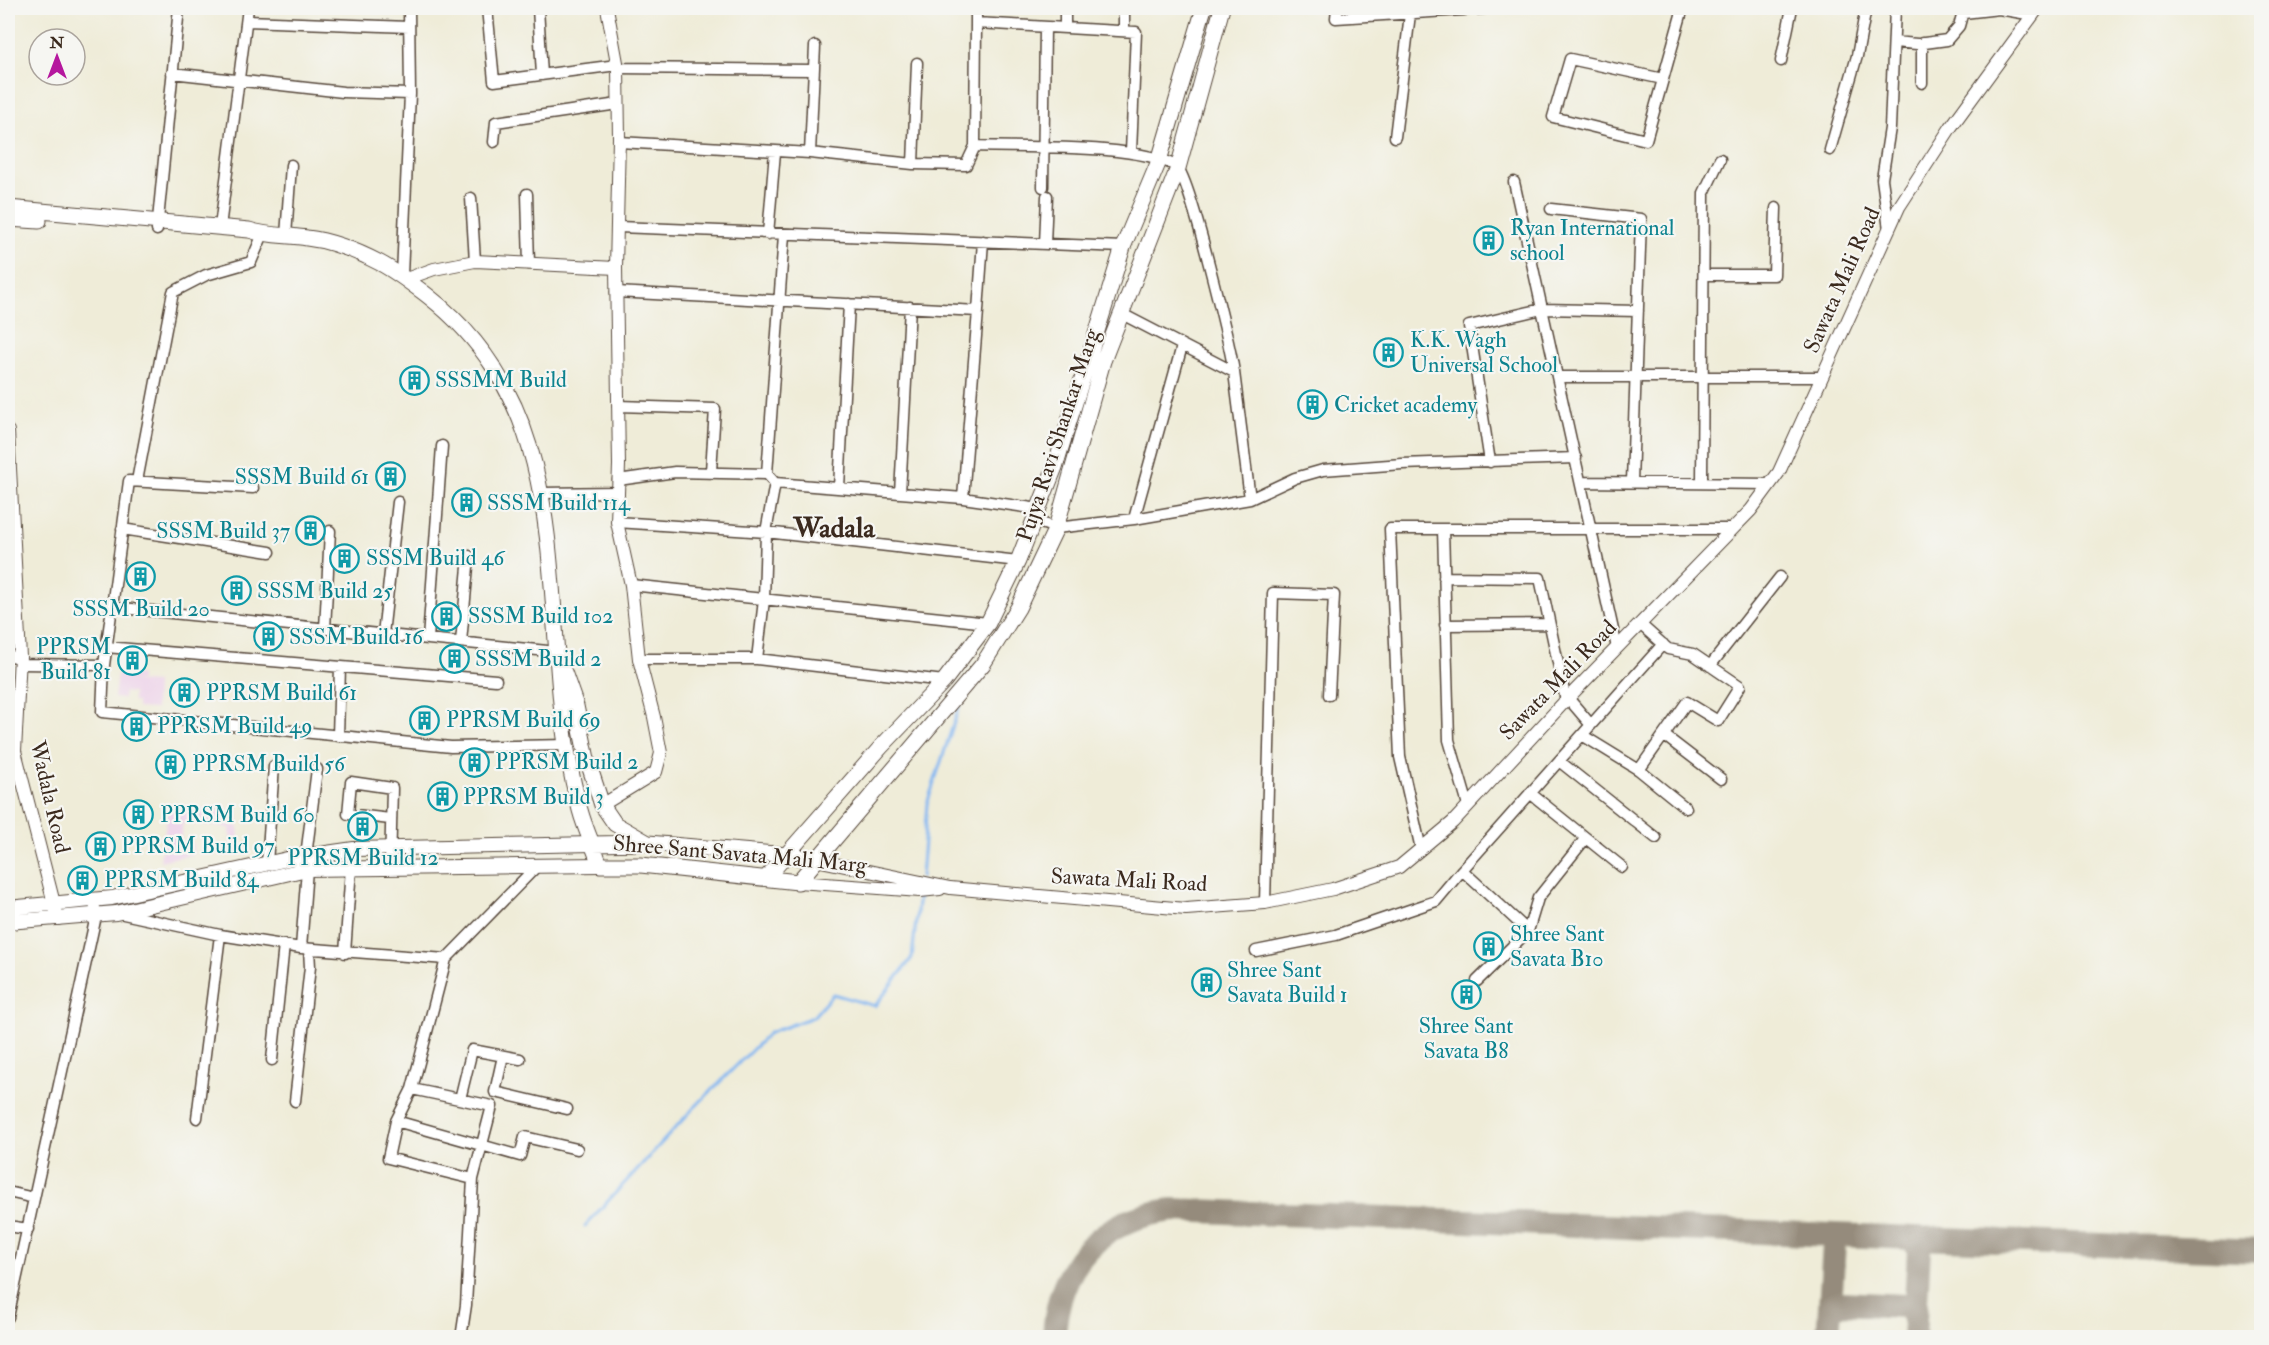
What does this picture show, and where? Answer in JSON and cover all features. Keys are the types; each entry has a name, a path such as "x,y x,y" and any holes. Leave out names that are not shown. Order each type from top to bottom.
{"main road":[{"path":"766,878 880,747 944,681 988,623 1018,561 1055,467 1123,248 1159,161 1204,8"},
{"name":"Pujya Ravi Shankar Marg","path":"798,882 983,664 1018,608 1056,528 1103,361 1178,168 1222,8"},
{"name":"Shree Sant Savata Mali Marg","path":"8,208 249,237 263,234"},
{"name":"Shree Sant Savata Mali Marg","path":"8,219 220,227 333,243 404,277 459,322 494,368 525,430 542,494 568,745 581,812 600,866 641,866 798,882"},
{"name":"Shree Sant Savata Mali Marg","path":"557,652 576,706 587,759 602,805 615,824 648,843 787,855 816,860"},
{"path":"8,922 116,913 354,849 648,843"},
{"path":"8,908 94,901 267,863 306,863 351,868 600,866"}],"street":[{"path":"157,226 178,8"},
{"path":"220,227 248,8"},
{"path":"409,8 410,94 404,277 475,261 616,268"},
{"path":"487,8 494,81 617,67 812,70"},
{"path":"538,8 542,75"},
{"path":"602,805 656,772 661,753 639,659 631,585 617,522 616,268 619,142 617,67 608,8"},
{"path":"619,142 810,153 913,164 966,165 975,146 976,8"},
{"path":"1065,8 1065,28"},
{"path":"1124,8 1124,31"},
{"path":"1337,8 1336,18 1494,8"},
{"path":"1663,79 1570,59 1553,117 1646,140 1683,8"},
{"path":"1781,61 1792,8"},
{"path":"1830,150 1857,56 1866,8"},
{"path":"1889,229 1882,179 1890,128 1895,8"},
{"path":"1894,42 1922,43 1947,40 1959,26 1964,10 2035,11"},
{"name":"Sawata Mali Road","path":"816,860 950,888 1186,909 1264,903 1333,889 1399,867 1468,805 1567,699 1751,510 1779,472 1899,207 1951,127 2035,11"},
{"path":"1395,136 1410,14"},
{"path":"246,21 409,27"},
{"path":"976,23 1136,32 1131,152"},
{"path":"1045,27 1043,148 1045,244"},
{"path":"1922,43 1922,83"},
{"path":"810,153 812,70 815,46"},
{"path":"913,164 917,63"},
{"path":"172,73 343,92 410,94"},
{"path":"494,142 496,122 618,104"},
{"path":"975,146 1131,152 1178,168 1185,180 1199,222 1234,372 1250,499"},
{"path":"768,234 775,152"},
{"path":"1702,482 1704,193 1720,159"},
{"path":"286,236 291,165"},
{"path":"1514,182 1617,648"},
{"path":"527,194 529,264"},
{"path":"471,198 475,261"},
{"path":"1705,275 1774,275 1776,208"},
{"path":"1551,209 1641,219 1632,482"},
{"path":"618,227 1123,248"},
{"path":"137,481 173,292 206,275 251,262 263,234"},
{"path":"767,474 784,235"},
{"path":"963,498 983,241"},
{"path":"616,292 978,311"},
{"path":"839,487 849,304"},
{"path":"900,494 910,308"},
{"path":"1490,462 1469,326 1542,309 1638,311"},
{"path":"1122,314 1234,372"},
{"path":"1134,519 1182,346"},
{"path":"1558,377 1821,377"},
{"path":"618,406 715,409 711,471"},
{"name":"Wadala Road","path":"8,431 16,659 15,738 12,764 58,919"},
{"path":"428,639 442,446"},
{"path":"542,494 617,486 675,471 767,474 775,483 963,498 1037,515 1056,528 1134,519 1250,499 1295,478 1323,470 1576,458"},
{"path":"253,488 129,481 106,646 102,711 451,747 568,745"},
{"path":"1581,482 1770,484"},
{"path":"757,659 764,600 766,532 775,483"},
{"path":"383,634 398,502"},
{"path":"617,522 766,532 1018,561"},
{"path":"122,529 270,552"},
{"path":"1421,849 1400,757 1390,529 1732,529"},
{"path":"1443,529 1449,740 1468,805"},
{"path":"325,629 330,531"},
{"path":"461,642 469,556"},
{"path":"1444,577 1540,578 1567,699 1592,725"},
{"path":"1710,666 1780,577"},
{"path":"631,585 988,623"},
{"path":"1264,903 1273,593 1334,596 1329,695"},
{"path":"112,607 557,652"},
{"path":"1445,625 1550,624"},
{"path":"1640,624 1668,649 1693,654 1740,686 1718,721 1687,702 1640,770"},
{"path":"1256,951 1336,935 1436,901 1662,644"},
{"path":"106,646 496,680"},
{"path":"16,659 104,665"},
{"path":"639,659 757,659 944,681"},
{"path":"338,736 340,667"},
{"path":"1582,735 1640,770 1686,808"},
{"path":"1665,736 1721,779"},
{"path":"1559,761 1656,838"},
{"path":"267,863 274,766"},
{"path":"295,1101 310,967 305,948 306,863 317,769"},
{"path":"390,819 348,814 351,782 392,788 390,868"},
{"path":"1530,793 1622,867"},
{"path":"1477,981 1528,931 1538,898 1585,839"},
{"path":"473,1179 388,1158 396,1121 412,1089 447,959 536,867"},
{"path":"345,953 351,868"},
{"path":"1462,870 1528,931"},
{"name":"Shree Sant Savata Mali Marg","path":"798,882 920,891 950,888"},
{"path":"8,1317 96,916 94,901"},
{"path":"116,913 220,935 305,948 345,953 447,959"},
{"path":"197,1118 220,935"},
{"path":"272,1060 284,945"},
{"path":"460,1099 472,1050 520,1059"},
{"path":"503,1056 495,1092 567,1109"},
{"path":"412,1089 492,1106 473,1179 466,1305 461,1338"},
{"path":"396,1121 520,1156 525,1137 577,1149"},
{"path":"8,1192 34,1198"},
{"path":"8,1226 28,1229"}],"shaded area":[{"path":"117,674 140,675 140,681 125,681 156,683 155,709 137,708 137,702 133,702 133,693 124,692 123,699 114,698"},
{"path":"169,804 237,813 240,853 231,853 230,828 183,822 180,842 193,844 193,854 160,861"}],"waterway":[{"path":"921,877 927,804 961,701"},
{"path":"585,1226 690,1112 769,1033 813,1017 833,994 875,1006 912,958 919,893"}],"taxiway":[{"path":"1054,1338 1057,1312 1064,1288 1074,1268 1087,1250 1104,1235 1124,1224 1146,1215 1172,1210 2262,1251"},
{"path":"1827,1235 1834,1244 1828,1338"},
{"path":"1912,1238 1919,1249 1914,1338"},
{"path":"1830,1310 1841,1303 1905,1306 1915,1315"}],"place":[{"name":"Ryan International school","path":"1489,241"},
{"name":"K.K. Wagh Universal School","path":"1389,353"},
{"name":"SSSMM Build","path":"414,380"},
{"name":"Cricket academy","path":"1313,405"},
{"name":"SSSM Build 61","path":"390,477"},
{"name":"SSSM Build 114","path":"466,503"},
{"name":"SSSM Build 37","path":"311,531"},
{"name":"SSSM Build 46","path":"345,558"},
{"name":"SSSM Build 20","path":"141,577"},
{"name":"SSSM Build 25","path":"236,591"},
{"name":"SSSM Build 102","path":"447,616"},
{"name":"SSSM Build 16","path":"268,637"},
{"name":"SSSM Build 2","path":"454,659"},
{"name":"PPRSM Build 81","path":"132,660"},
{"name":"PPRSM Build 61","path":"185,693"},
{"name":"PPRSM Build 69","path":"425,720"},
{"name":"PPRSM Build 49","path":"136,726"},
{"name":"PPRSM Build 2","path":"474,762"},
{"name":"PPRSM Build 56","path":"171,764"},
{"name":"PPRSM Build 3","path":"442,797"},
{"name":"PPRSM Build 60","path":"139,815"},
{"name":"PPRSM Build 12","path":"363,826"},
{"name":"PPRSM Build 97","path":"100,846"},
{"name":"PPRSM Build 84","path":"83,880"},
{"name":"Shree Sant Savata B10","path":"1489,947"},
{"name":"Shree Sant Savata Build 1","path":"1206,983"},
{"name":"Shree Sant Savata B8","path":"1466,994"}],"district":[{"name":"Wadala","path":"834,528"}]}
